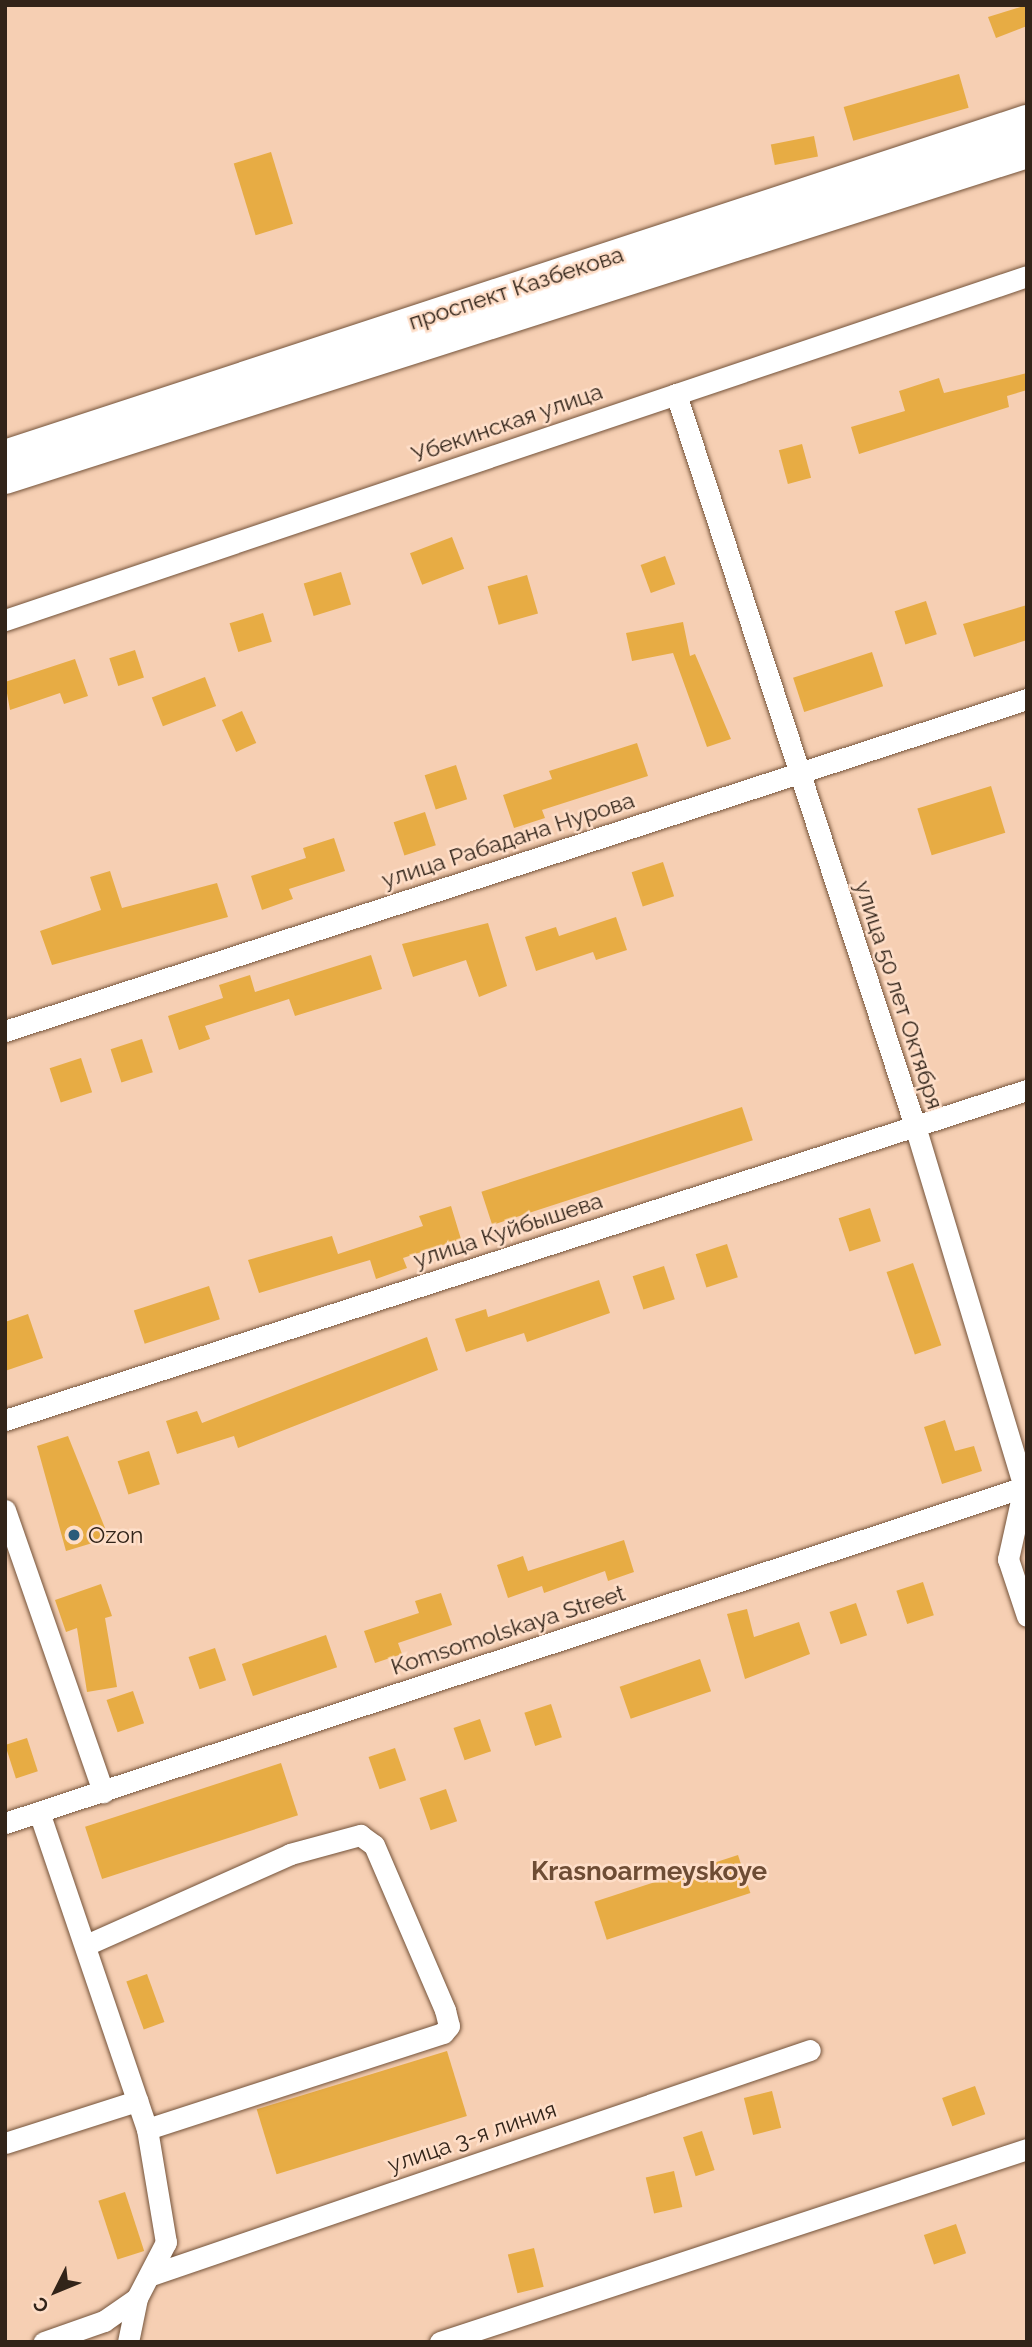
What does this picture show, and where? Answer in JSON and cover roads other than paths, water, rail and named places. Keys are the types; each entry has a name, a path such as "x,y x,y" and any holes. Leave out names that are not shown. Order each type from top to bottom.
{"highway":[{"name":"проспект Казбекова","path":"5,456 1027,121"},
{"name":"проспект Казбекова","path":"5,478 1027,152"}],"street":[{"name":"Убекинская улица","path":"5,620 1027,276"},
{"name":"улица 50 лет Октября","path":"676,394 797,773 915,1126 1025,1487 1008,1559 1027,1616"},
{"name":"улица Рабадана Нурова","path":"5,1031 1027,699"},
{"name":"улица Куйбышева","path":"5,1419 1027,1090"},
{"name":"Komsomolskaya Street","path":"5,1823 1025,1487"},
{"path":"5,1510 103,1792"},
{"path":"38,1812 86,1945 147,2129 166,2242 137,2298 128,2342"},
{"path":"86,1945 290,1854 360,1835 374,1845 445,2010 449,2025 443,2033 147,2129"},
{"name":"улица 3-я линия","path":"151,2275 810,2050"},
{"path":"5,2143 136,2101"},
{"path":"440,2342 1027,2149"},
{"path":"44,2342 104,2321 137,2298"}],"place":[{"name":"Ozon","path":"74,1535"}],"district":[{"name":"Krasnoarmeyskoye","path":"649,1872"}]}
